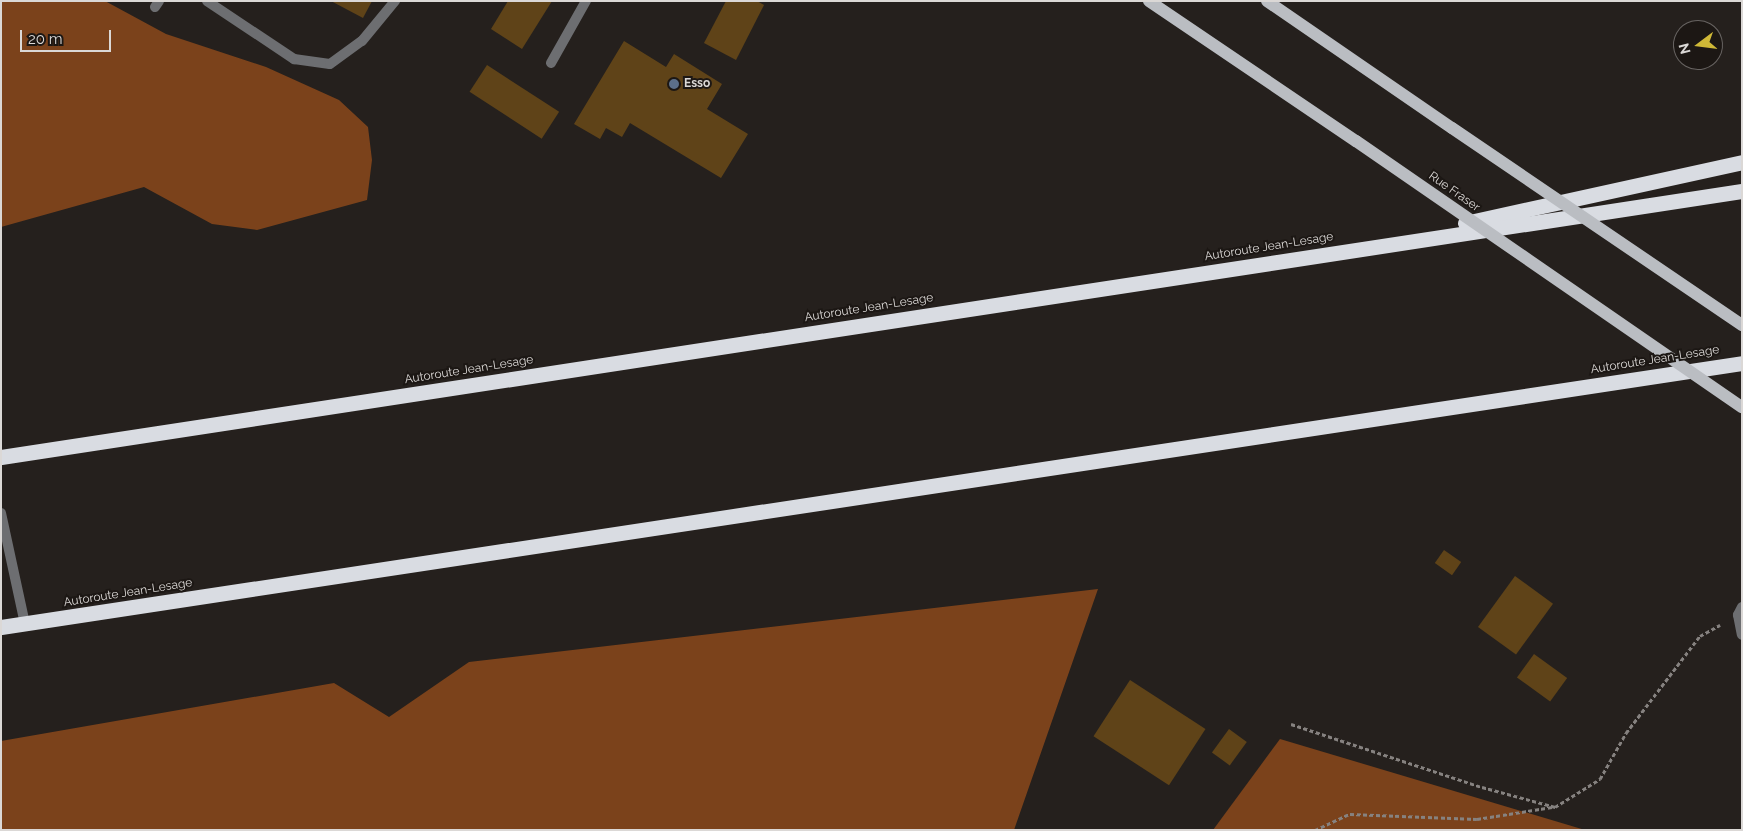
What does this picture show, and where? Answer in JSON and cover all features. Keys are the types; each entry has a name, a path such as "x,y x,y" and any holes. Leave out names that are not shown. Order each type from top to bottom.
{"highway":[{"path":"1334,252 1742,162"},
{"name":"Autoroute Jean-Lesage","path":"1,457 1742,191"},
{"name":"Autoroute Jean-Lesage","path":"1,627 1742,362"}],"main road":[{"name":"Rue Fraser","path":"1150,1 1742,406"},
{"path":"1267,1 1742,325"}],"street":[{"path":"208,1 294,59 330,64 362,41 395,1"},
{"path":"551,63 586,1"},
{"path":"1,513 25,624"},
{"path":"1740,611 1742,634"}],"path":[{"path":"1315,830 1350,814 1477,818 1555,807 1600,779 1626,734 1700,636 1740,611"},
{"path":"1292,724 1482,787 1555,807"}],"shaded area":[{"path":"1,1 105,1 166,34 266,67 339,100 368,127 372,160 367,200 257,230 212,224 144,187 1,227"},
{"path":"1098,589 1014,830 1,830 1,741 334,683 389,717 469,662"},
{"path":"1280,739 1585,830 1213,830"}],"building":[{"path":"331,1 372,1 363,18"},
{"path":"508,1 552,1 522,49 491,29"},
{"path":"726,1 757,1 764,5 736,60 704,43"},
{"path":"624,41 666,67 674,54 722,84 707,109 748,134 721,178 630,123 622,137 606,128 600,139 574,124"},
{"path":"487,65 559,112 542,139 470,92"},
{"path":"1444,550 1461,562 1452,575 1435,563"},
{"path":"1515,576 1553,604 1516,655 1478,627"},
{"path":"1534,654 1567,678 1550,702 1517,677"},
{"path":"1130,680 1205,729 1169,785 1094,736"},
{"path":"1229,729 1247,742 1230,765 1212,752"}],"place":[{"name":"Esso","path":"674,84"}]}
